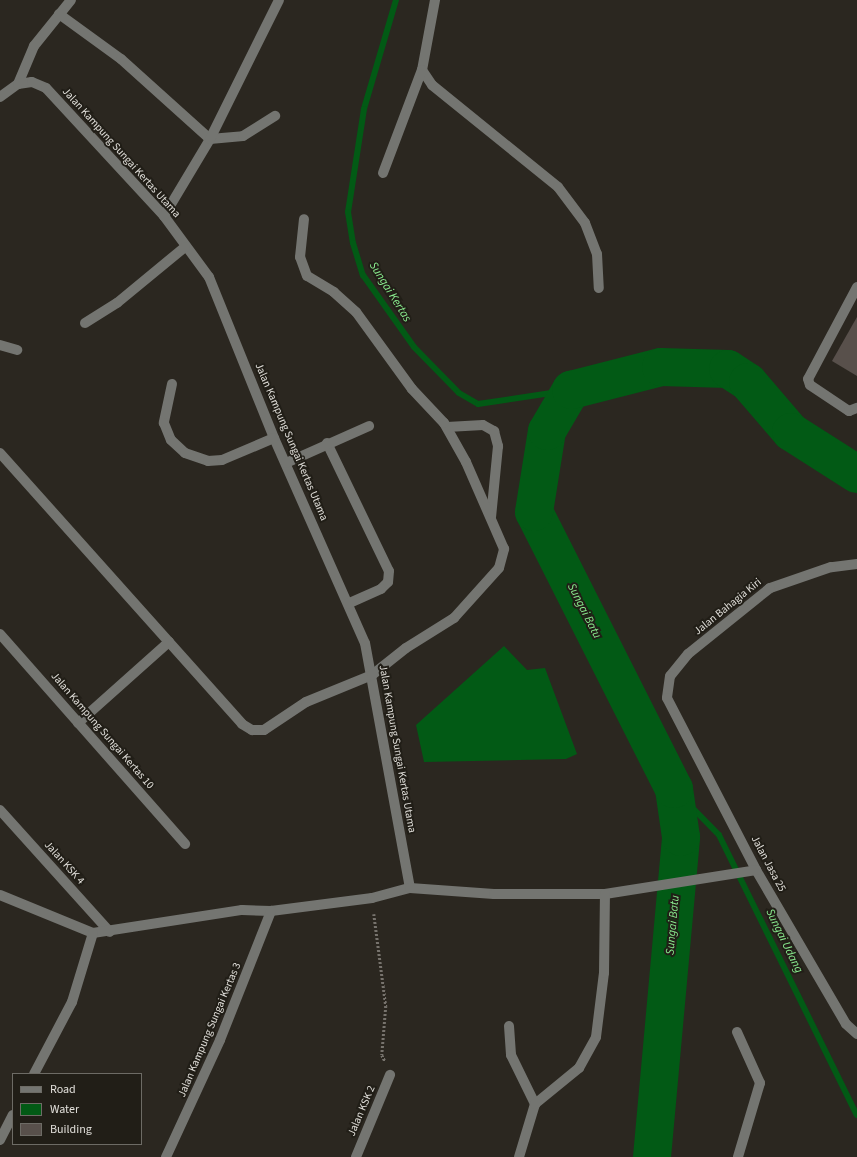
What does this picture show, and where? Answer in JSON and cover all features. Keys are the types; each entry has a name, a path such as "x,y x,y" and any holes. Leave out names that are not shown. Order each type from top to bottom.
{"street":[{"path":"0,97 18,84 34,46 71,0"},
{"path":"164,216 210,139 279,0"},
{"path":"383,173 422,70 435,0"},
{"path":"59,14 122,59 210,139 243,136 275,116"},
{"path":"422,70 432,85 558,187 585,223 597,254 598,288"},
{"name":"Jalan Kampung Sungai Kertas Utama","path":"18,84 32,82 46,88 164,216 208,277 274,438 365,643 410,888"},
{"path":"0,453 242,724 252,730 264,730 306,702 372,675 406,648 454,618 499,568 504,549 447,427 412,389 356,312 334,292 307,276 300,257 304,219"},
{"path":"85,324 117,303 185,247"},
{"path":"857,287 808,379 810,385 849,411 857,408"},
{"path":"0,345 17,350"},
{"path":"172,384 164,423 171,440 185,454 208,461 222,460 274,438"},
{"path":"447,427 483,425 494,431 498,446 491,519"},
{"path":"286,463 368,426"},
{"path":"328,444 388,571 388,582 381,588 348,604"},
{"name":"Jalan Bahagia Kiri","path":"667,698 670,676 688,654 770,588 831,567 857,564"},
{"name":"Jalan Kampung Sungai Kertas 10","path":"0,634 186,844"},
{"path":"78,723 169,642"},
{"name":"Jalan Jasa 25","path":"667,698 756,870 846,1024 857,1034"},
{"name":"Jalan KSK 4","path":"0,810 110,932"},
{"path":"0,895 93,933 110,932 242,910 271,911 372,898 410,888 494,894 605,894 620,890 744,873 756,870"},
{"path":"519,1157 535,1104 579,1068 596,1037 604,973 605,894"},
{"name":"Jalan Kampung Sungai Kertas 3","path":"166,1157 220,1040 271,911"},
{"path":"35,1073 72,1002 93,933"},
{"path":"509,1026 511,1055 535,1104"},
{"path":"737,1032 760,1083 738,1157"},
{"name":"Jalan KSK 2","path":"356,1157 390,1075"},
{"path":"0,1140 12,1117"}],"path":[{"path":"372,898 386,1006 382,1055 390,1075"}],"water":[{"path":"504,646 527,670 545,668 577,754 566,759 424,762 416,725"}],"building":[{"path":"857,317 857,376 832,361"}],"waterway":[{"name":"Sungai Kertas","path":"396,0 364,109 348,212 353,243 363,275 414,347 459,393 478,404 571,390"},
{"name":"Sungai Batu","path":"652,1157 681,837 674,789 534,512 547,431 571,390 661,367 728,369 748,382 791,432 857,474"},
{"name":"Sungai Udang","path":"674,789 719,835 857,1115"}]}
